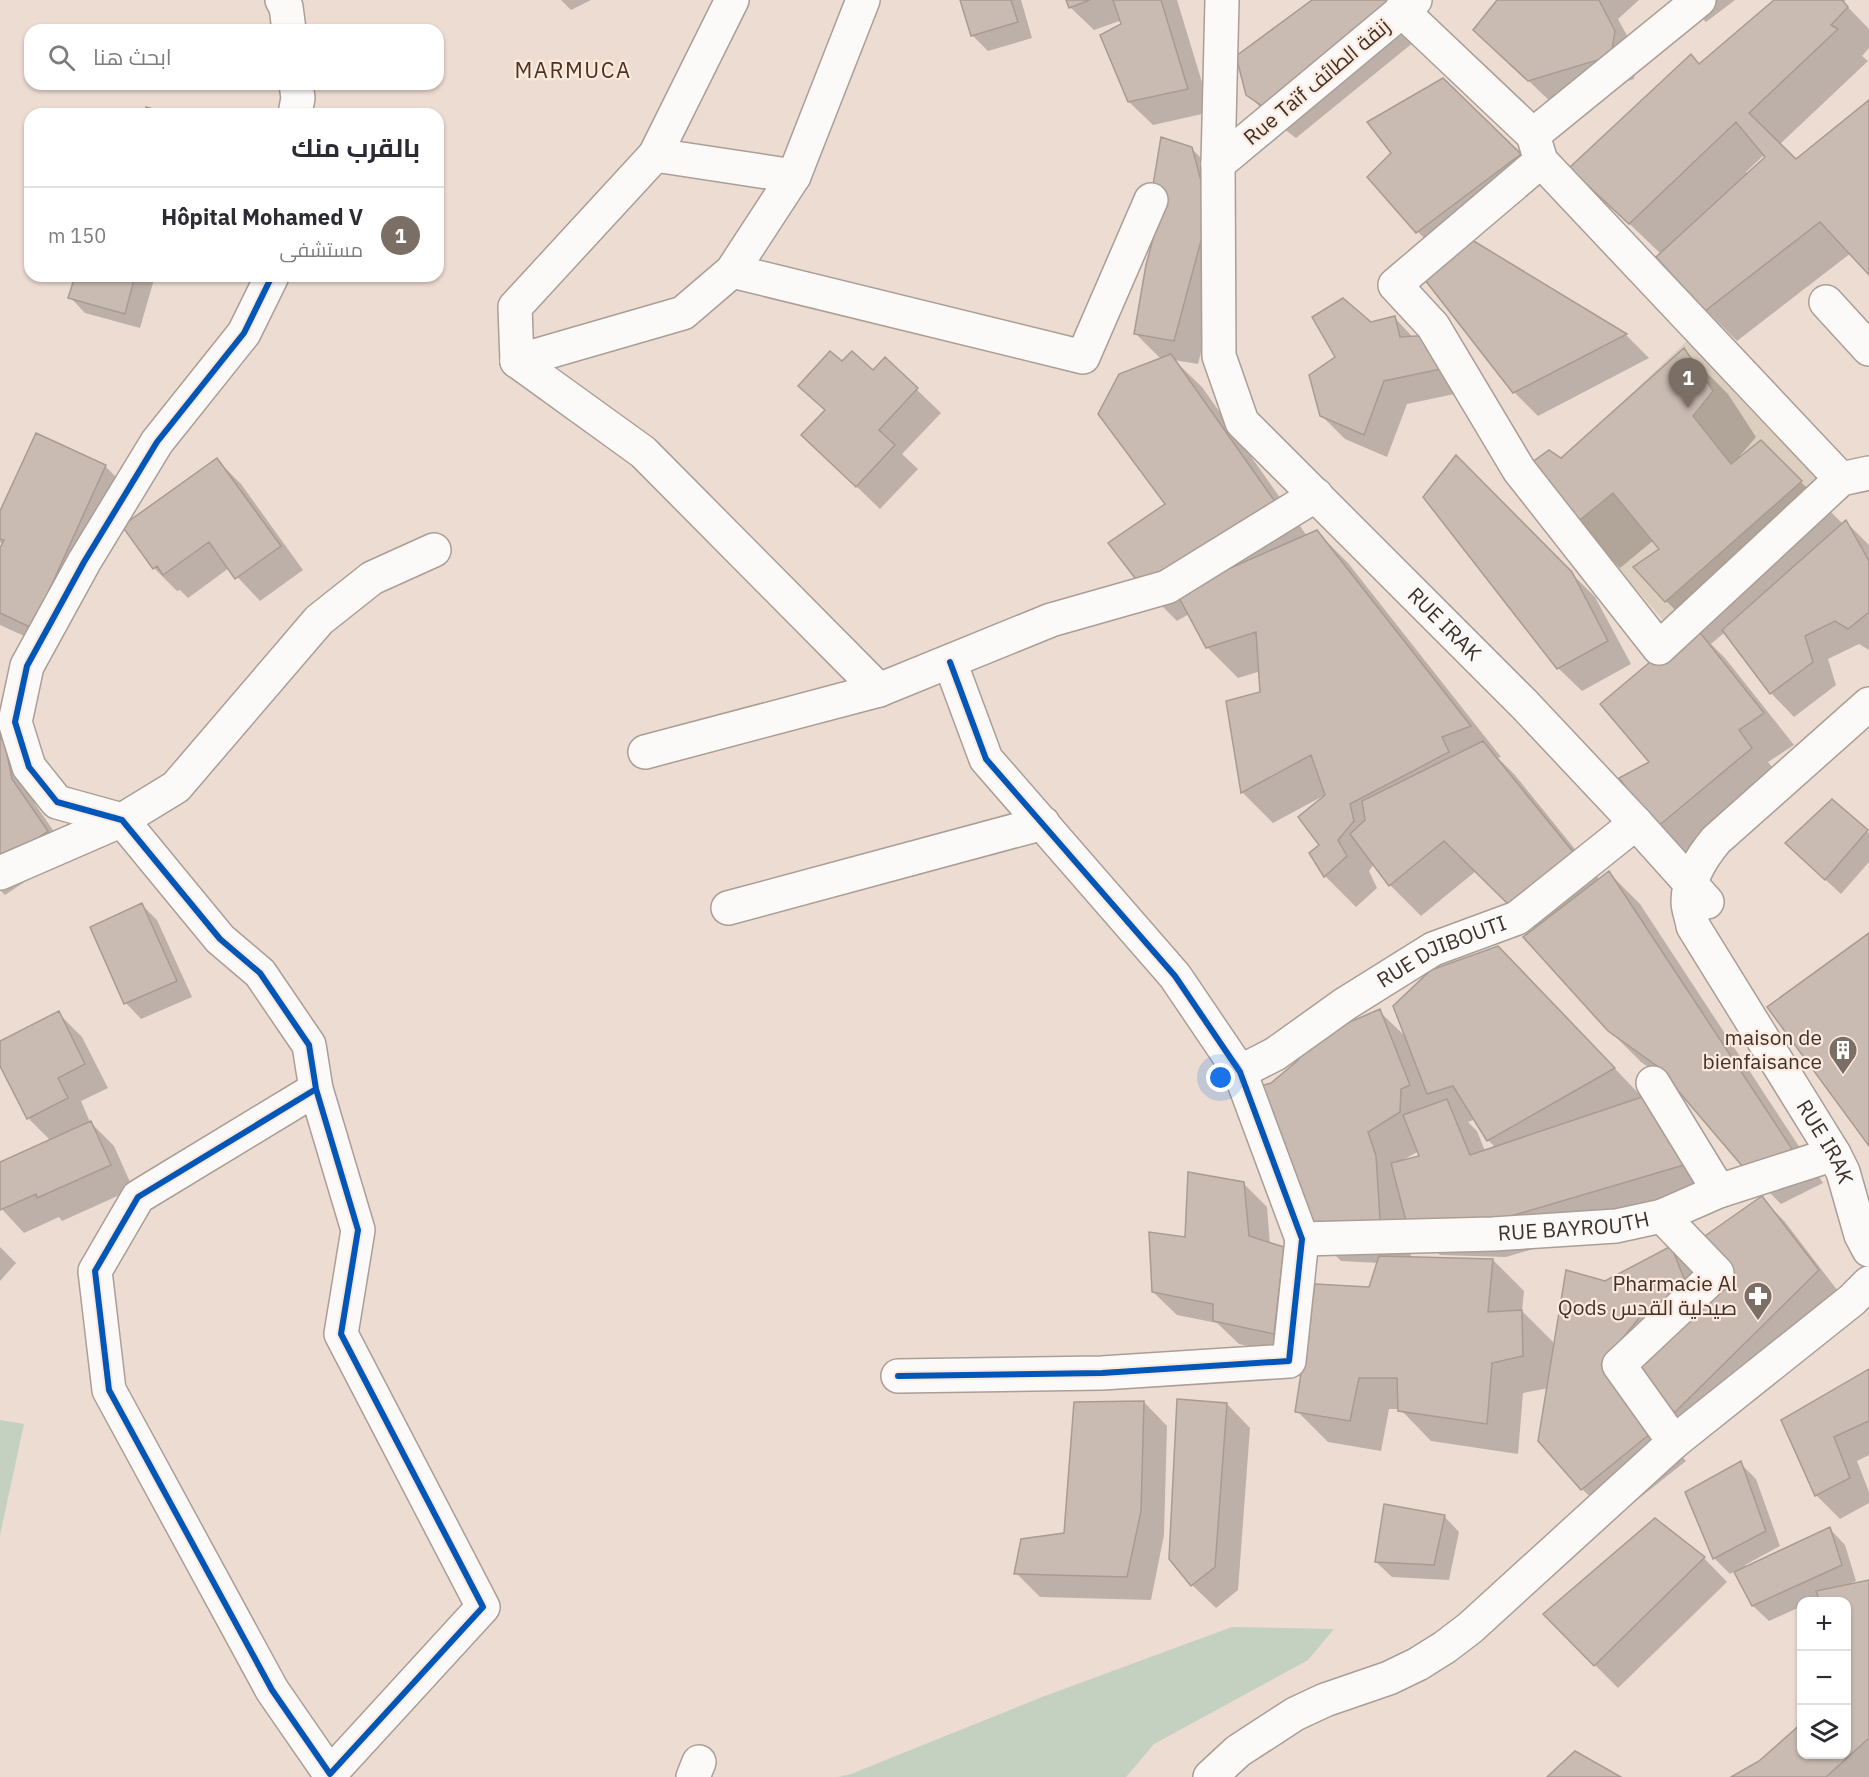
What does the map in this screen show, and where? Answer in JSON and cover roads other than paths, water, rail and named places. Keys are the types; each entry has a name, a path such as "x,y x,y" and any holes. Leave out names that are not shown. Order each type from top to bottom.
{"street":[{"path":"282,0 286,7 288,24"},
{"path":"517,362 516,307 655,155 732,0"},
{"path":"517,362 683,313 732,271 794,176 863,0"},
{"name":"RUE IRAK","path":"1222,0 1218,164 1219,356 1242,422 1526,705 1699,893 1709,920 1723,946 1849,1142 1869,1181"},
{"path":"1408,5 1537,148 1855,476 1659,648 1519,470 1432,326 1395,285 1537,148 1699,0"},
{"name":"Rue Taïf زنقة الطائف","path":"1218,164 1408,5"},
{"path":"296,108 297,90"},
{"path":"655,155 794,176"},
{"path":"732,271 1083,357 1151,200"},
{"path":"269,282 244,333 157,442 84,562 27,666 15,723 29,767 57,802 122,820 220,939 260,973 309,1045 316,1089 358,1230 341,1334 483,1607 330,1774 272,1690 109,1390 95,1271 138,1197 316,1089"},
{"path":"1826,302 1869,349"},
{"path":"517,362 643,452 879,690"},
{"path":"645,752 879,690 1052,620 1167,587 1316,495"},
{"path":"0,873 122,820 176,787 319,620 372,578 434,550"},
{"path":"898,1376 1102,1373 1289,1361 1302,1239 1240,1072 1175,976 986,759 951,662"},
{"path":"1699,893 1701,858 1716,840 1869,704"},
{"path":"1699,893 1709,883 1717,864 1729,849 1869,727"},
{"path":"728,908 1043,823"},
{"name":"RUE DJIBOUTI","path":"1240,1072 1275,1054 1345,1004 1433,949 1517,918 1636,823"},
{"name":"RUE IRAK","path":"1699,893 1688,902 1693,926 1834,1154 1843,1172 1861,1235 1869,1250"},
{"path":"1653,1083 1719,1191"},
{"name":"RUE BAYROUTH","path":"1302,1239 1516,1233 1616,1226 1662,1216 1719,1191 1834,1154"},
{"path":"1662,1216 1717,1273 1619,1365 1674,1442"},
{"path":"1209,1777 1238,1751 1295,1714 1325,1700 1389,1678 1445,1647 1470,1628 1674,1442 1852,1300 1869,1283"}],"place":[{"name":"Hôpital Mohamed V","path":"1688,408"},
{"name":"maison de bienfaisance","path":"1843,1076"},
{"name":"Pharmacie Al Qods صيدلية القدس","path":"1758,1322"}],"district":[{"name":"MARMUCA","path":"573,70"}]}
